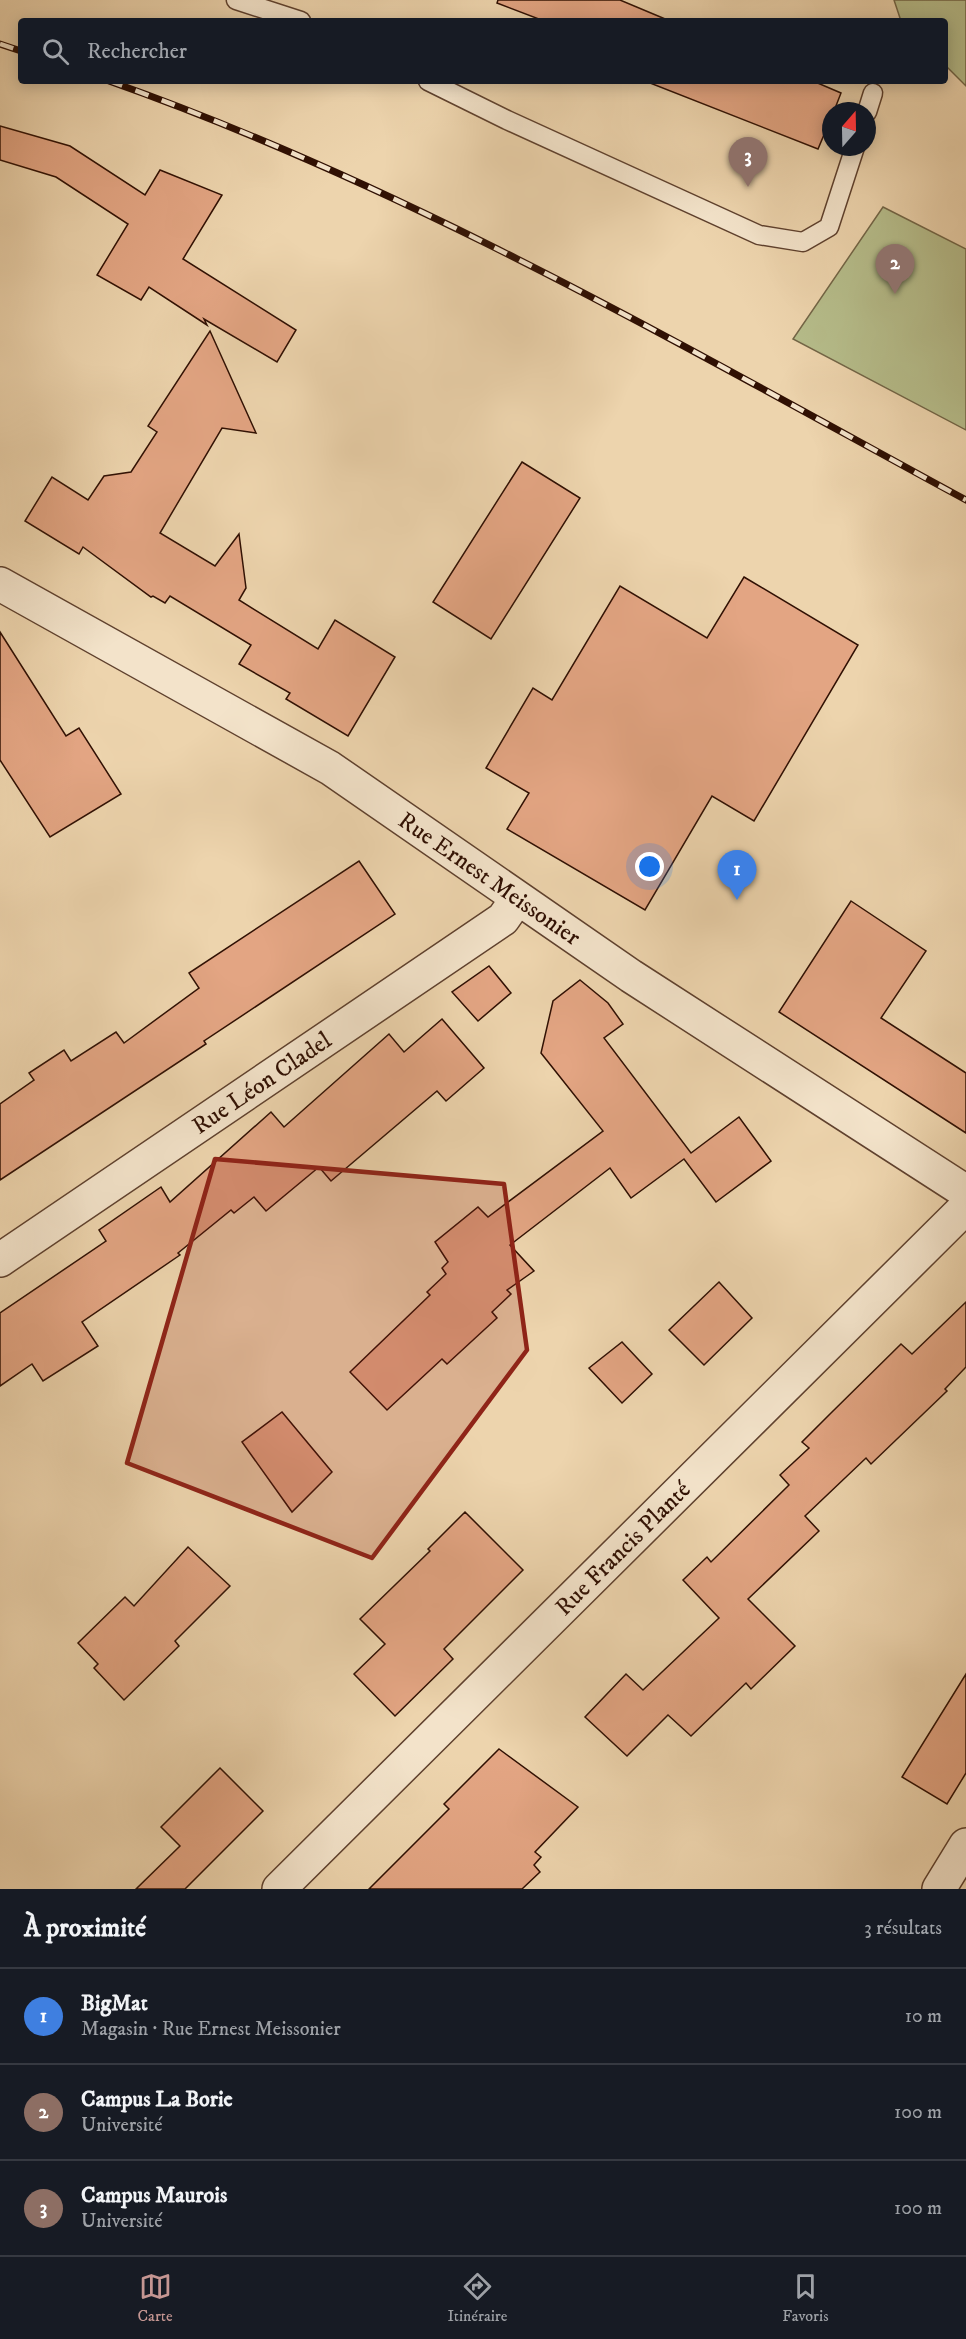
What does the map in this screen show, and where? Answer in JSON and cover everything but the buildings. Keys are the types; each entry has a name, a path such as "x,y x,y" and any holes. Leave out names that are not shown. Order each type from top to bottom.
{"street":[{"name":"Rue Ernest Meissonier","path":"0,584 330,768 517,899 651,989 966,1192"},
{"name":"Rue Léon Cladel","path":"0,1260 503,919 517,899"},
{"name":"Rue Francis Planté","path":"279,1889 966,1207"},
{"path":"939,1889 966,1845"}],"lane":[{"path":"236,0 293,18"},
{"path":"434,84 507,120 759,235 803,242 829,227 852,156"},
{"path":"870,102 873,93"}],"highlighted area":[{"path":"215,1159 504,1184 527,1350 372,1558 127,1463"}],"green space":[{"path":"894,0 966,0 966,86 948,68 948,18 900,18"},
{"path":"883,207 966,249 966,430 793,339"}],"railway":[{"path":"0,44 18,50"},
{"path":"117,84 221,123 439,220 651,329 966,500"}],"place":[{"name":"Campus Maurois","path":"748,187"},
{"name":"Campus La Borie","path":"895,294"},
{"name":"BigMat","path":"737,900"}]}
